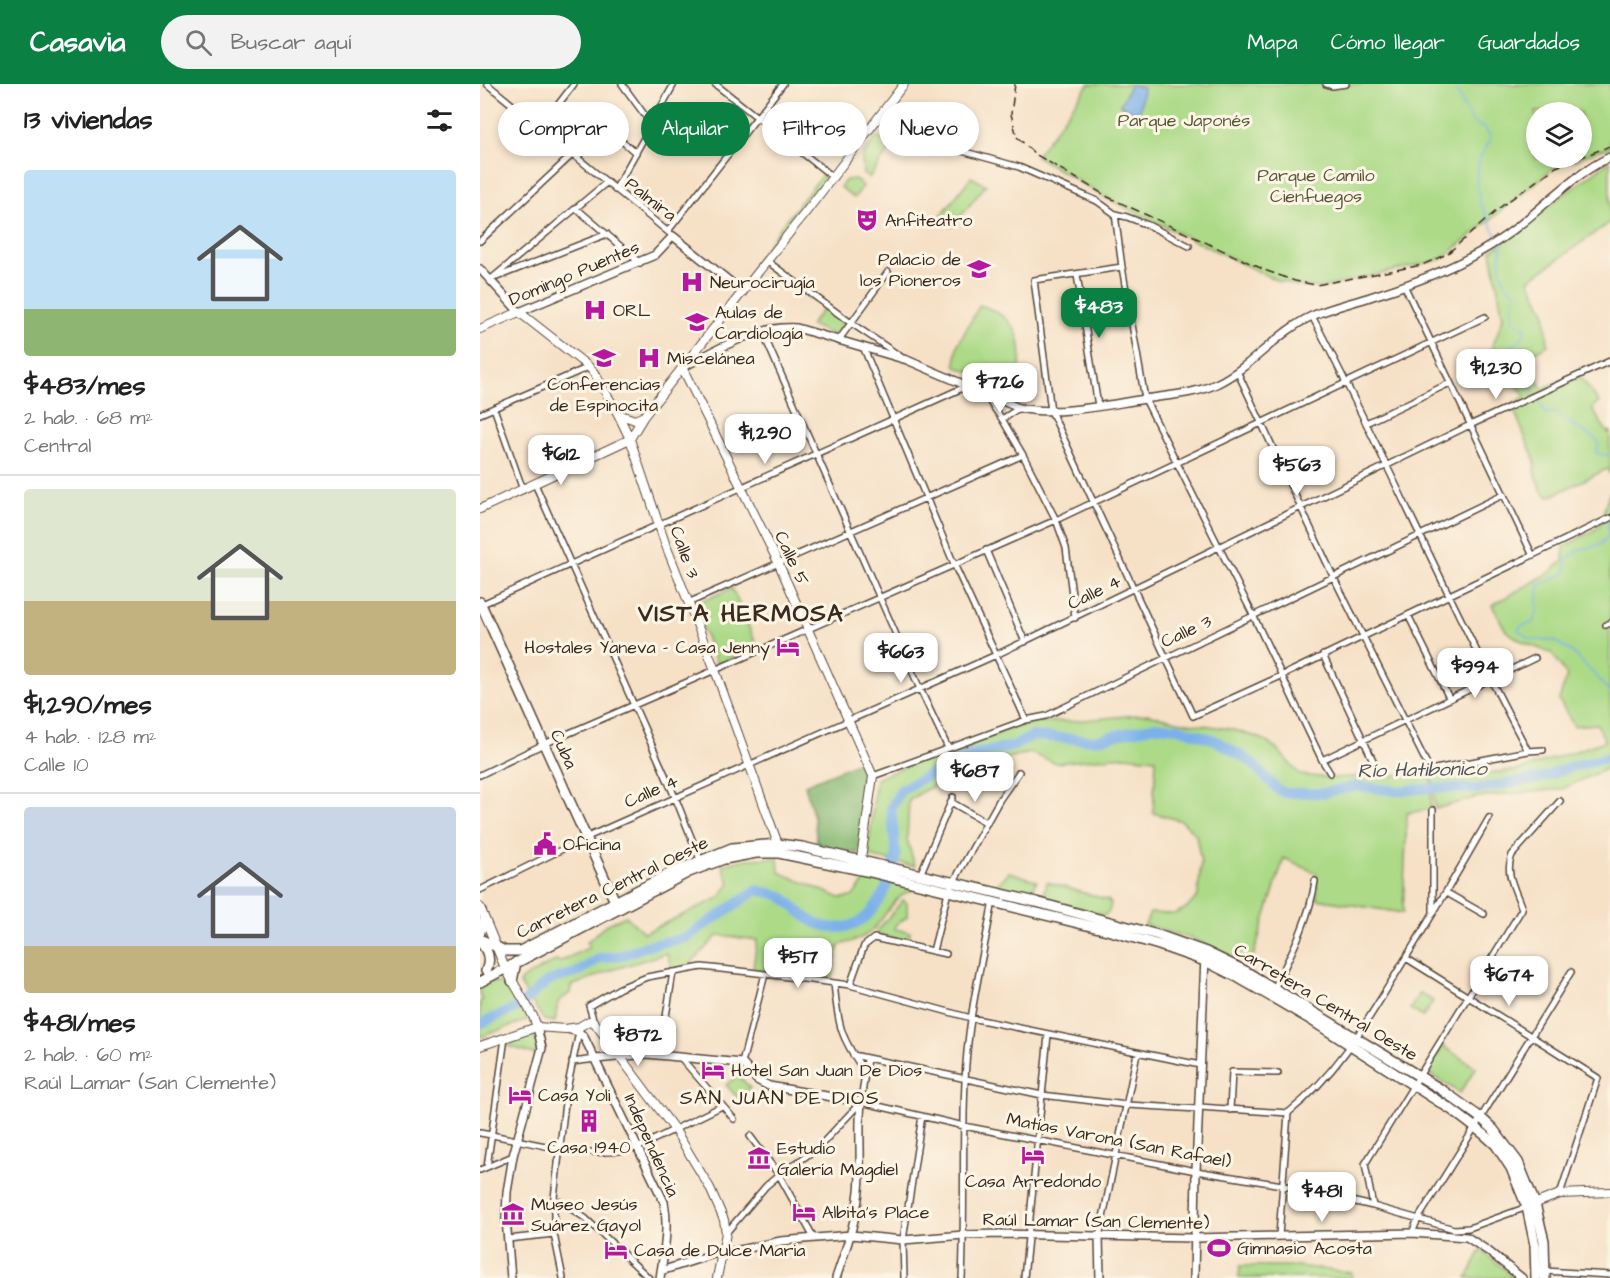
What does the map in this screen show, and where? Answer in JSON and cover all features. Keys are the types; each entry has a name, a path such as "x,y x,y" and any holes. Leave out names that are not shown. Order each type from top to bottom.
{"main road":[{"path":"890,102 904,84"},
{"path":"480,509 630,439 644,416 879,117"},
{"name":"Domingo Puentes","path":"480,329 519,312"},
{"name":"Calle 3","path":"519,312 589,367 618,414 630,439 658,524 715,670 778,844"},
{"name":"Calle 5","path":"682,367 778,562 873,776"},
{"path":"618,414 635,420 644,416"},
{"name":"Cuba","path":"480,604 610,892 619,903"},
{"path":"864,866 873,776"},
{"name":"Carretera Central Oeste","path":"498,950 520,951 732,848 778,844 801,847 864,866"},
{"name":"Carretera Central Oeste","path":"701,863 739,855 779,852 864,866 1109,926 1160,945 1205,956 1272,991 1416,1080 1502,1140 1518,1162 1544,1241 1545,1274"},
{"name":"Carretera Central Oeste","path":"482,977 505,968 593,922 619,903"},
{"path":"480,907 505,968 537,1027"},
{"path":"480,934 484,918"},
{"path":"480,941 498,950"},
{"path":"480,941 489,957 489,965 482,977"},
{"path":"482,977 498,950"},
{"path":"513,983 516,962"},
{"path":"533,1016 550,1028"},
{"path":"480,1046 537,1027 580,1029 589,1021 594,1022 675,1130 710,1188 724,1220 726,1233 717,1278"},
{"name":"Matías Varona (San Rafael)","path":"1531,1205 1560,1194 1610,1192"},
{"name":"Carretera Central Oeste","path":"1531,1205 1536,1278"}],"street":[{"name":"Palmira","path":"487,84 509,102"},
{"path":"560,102 574,84"},
{"path":"622,84 641,110"},
{"path":"664,102 674,84"},
{"path":"715,84 833,177"},
{"name":"Domingo Puentes","path":"519,312 655,255 783,84"},
{"path":"1326,84 1332,86 1346,84"},
{"path":"615,190 641,144"},
{"path":"629,147 636,153"},
{"name":"Palmira","path":"575,156 742,292"},
{"path":"480,241 575,156"},
{"path":"979,156 1019,167 1097,201 1115,214 1148,225 1189,246"},
{"path":"682,367 762,331 784,327 797,328 907,360 1019,408 1035,411 1098,406 1195,392 1216,384 1237,371 1280,337 1312,316 1452,266 1492,244 1593,166 1610,157"},
{"path":"490,280 606,183"},
{"path":"576,208 640,263"},
{"path":"1115,214 1145,399 1330,773"},
{"path":"490,280 607,234"},
{"path":"767,261 851,323 907,360"},
{"path":"1122,267 1034,280 1051,411 1193,716 1608,519"},
{"path":"480,269 519,312"},
{"path":"838,341 888,272"},
{"path":"1077,275 1098,406"},
{"path":"1404,285 1532,554"},
{"path":"1312,316 1346,381 1489,679 1528,750"},
{"path":"480,775 544,744 1056,520 1430,341 1485,317"},
{"path":"762,331 948,748"},
{"path":"864,349 954,564 1026,720"},
{"name":"Calle 4","path":"480,890 675,797 996,656 1470,425 1610,361"},
{"path":"480,414 589,367"},
{"path":"1237,371 1332,576 1430,770 1528,750 1543,750"},
{"path":"1366,423 1450,383"},
{"path":"480,604 967,386"},
{"path":"984,394 1023,455 1056,520 1066,548 1075,618"},
{"path":"494,408 523,489"},
{"path":"1002,419 1019,408"},
{"path":"688,603 1023,455"},
{"path":"535,484 675,797 701,863"},
{"name":"Calle 3","path":"873,776 1026,720 1046,716 1503,495"},
{"path":"986,550 1024,642"},
{"path":"1408,615 1449,698"},
{"path":"1323,656 1379,772"},
{"path":"1322,760 1535,658"},
{"path":"933,951 950,888 1000,799 1019,772"},
{"path":"917,878 952,800 987,823"},
{"path":"1373,1206 1365,1164 1522,909 1508,871 1512,855 1560,801"},
{"path":"1433,810 1433,914"},
{"path":"1279,1236 1288,1113 1324,1080 1354,1042 1447,893 1489,818"},
{"path":"1272,991 1307,916 1313,899 1315,881"},
{"path":"1447,893 1484,914"},
{"path":"962,1278 965,1080 971,1018 994,898"},
{"path":"850,985 864,946 874,938 946,954"},
{"path":"1194,1278 1198,1108 1205,956"},
{"path":"1406,958 1598,1078 1560,1194"},
{"path":"594,1022 589,1006 620,988 647,977 702,967 850,985 971,1018 1200,1065"},
{"path":"660,1055 673,972"},
{"path":"1412,1233 1418,1218 1571,972"},
{"path":"572,1062 636,1055 660,1055 742,1063 765,974"},
{"path":"834,983 838,1022 846,1044 865,1072"},
{"path":"537,1027 542,1048"},
{"path":"511,1278 506,1219 507,1192 513,1156 542,1048 550,1028"},
{"path":"563,1278 555,1234 554,1198 566,1094 580,1029"},
{"name":"Independencia","path":"580,1029 664,1202 667,1218 666,1239 660,1275"},
{"path":"1024,1278 1048,1035"},
{"path":"487,1167 505,1038"},
{"path":"1100,1278 1099,1237 1137,1053"},
{"path":"853,1055 1042,1095 1127,1105 1288,1113"},
{"path":"680,1056 734,1119"},
{"path":"836,1278 851,1235 859,1192 859,1122 867,1058"},
{"name":"Matías Varona (San Rafael)","path":"742,1063 757,1080 769,1086 861,1102 964,1126 1117,1156 1282,1185 1418,1218 1453,1232 1531,1205"},
{"path":"1230,1110 1232,1072 1278,1073"},
{"path":"726,1233 766,1186 818,1148 861,1102"},
{"path":"480,1133 560,1149 600,1153 625,1151 639,1147 722,1106"},
{"path":"904,1278 903,1240 922,1116"},
{"path":"750,1136 779,1175 814,1238"},
{"path":"480,1170 513,1156"},
{"path":"554,1198 585,1218 649,1278"},
{"path":"1467,1237 1469,1228"},
{"name":"Raúl Lamar (San Clemente)","path":"660,1275 723,1251 851,1235 903,1240 964,1235 1029,1234 1194,1238 1453,1232 1467,1237 1522,1278"},
{"path":"508,1239 555,1234"},
{"path":"1545,1274 1610,1275"}],"green space":[{"name":"Parque Camilo Cienfuegos","path":"1089,84 1610,84 1610,147 1592,153 1592,102 1526,102 1526,168 1554,168 1442,259 1322,288 1298,286 1276,280 1106,198 1036,156"},
{"path":"877,136 879,137 879,156 885,156 869,178 863,174 862,157 867,156 867,150"},
{"path":"1610,161 1610,222 1529,280 1545,312 1548,345 1527,356 1542,389 1578,374 1599,402 1592,409 1607,432 1610,431 1610,474 1607,469 1549,497 1542,491 1534,471 1535,461 1512,405 1525,396 1517,386 1503,383 1485,367 1503,318 1491,250"},
{"path":"823,174 827,178 759,264 757,260 779,229"},
{"path":"971,177 986,185 952,227 940,217"},
{"path":"855,179 863,186 854,198 840,187 846,180"},
{"path":"980,305 995,311 1006,319 1018,337 1020,359 1017,387 955,365 957,346"},
{"path":"824,308 844,323 834,335 810,325"},
{"path":"1610,491 1610,767 1562,789 1478,797 1435,809 1432,773 1452,776 1520,770 1605,741 1597,724 1574,726 1559,700 1567,676 1553,654 1523,642 1506,631 1492,605 1549,573 1563,561 1564,547 1599,527"},
{"path":"732,588 757,646 717,664 693,605"},
{"path":"1148,714 1182,722 1231,729 1260,738 1276,748 1300,775 1330,778 1431,773 1431,809 1407,813 1403,913 1317,899 1316,873 1284,858 1250,966 1196,940 1145,925 1150,913 1175,914 1188,907 1198,896 1201,862 1196,835 1182,821 1153,813 1156,759 1124,756 1056,763 1030,753 984,763 923,791 909,801 907,839 915,866 868,856 876,779 948,749 1032,722 1073,721"},
{"path":"861,761 867,777 858,854 817,843 814,818 805,785"},
{"path":"778,858 779,872 840,898 852,897 864,882 864,876 912,888 912,890 894,903 868,934 839,945 832,980 753,969 757,940 718,935 692,962 693,966 672,971 667,953 612,970 571,986 570,993 558,1002 555,1022 544,1020 519,983 522,979 557,960 559,962 590,947 587,942 606,925 626,916 644,933 719,898 730,884 722,865 746,859"},
{"path":"1009,872 1037,881 1029,894 994,888"},
{"path":"1047,882 1108,900 1111,904 1109,911 1105,915 1050,901 1044,894"},
{"path":"903,900 907,903 907,917 895,925 894,929 910,932 908,941 879,935 877,931"},
{"path":"491,982 508,983 530,1019 480,1037 480,1001 483,1000 480,988"},
{"path":"1420,993 1433,1001 1423,1017 1410,1009"},
{"path":"535,1035 539,1049 537,1055 508,1046 508,1043"},
{"path":"1443,1046 1476,1068 1460,1093 1427,1072"},
{"path":"738,1075 750,1088 738,1098 726,1085"},
{"path":"1481,1250 1515,1278 1467,1278"},
{"path":"1240,1266 1297,1266 1352,1273 1352,1278 1239,1278"}],"water":[{"path":"1131,84 1143,88 1140,110 1136,113 1120,105"}],"waterway":[{"path":"1453,84 1472,122 1484,128 1490,135 1490,141 1480,157 1476,180 1480,203 1498,238"},
{"path":"1501,243 1502,275 1506,284 1515,293 1513,321 1526,328 1519,341 1496,357 1496,363 1503,372 1519,375 1535,393"},
{"path":"1537,398 1546,413 1557,413 1599,442 1596,454 1610,455"},
{"path":"1609,517 1610,509"},
{"path":"1608,522 1608,535 1601,544 1579,550 1566,560 1566,573 1539,585 1537,613 1533,623 1521,626 1518,630 1530,639 1555,641 1572,652 1610,693"},
{"name":"Río Hatibonico","path":"480,1024 520,1006 548,981 578,972 600,958 623,955 646,946 685,938 757,890 783,897 816,923 833,927 848,926 860,921 871,912 880,899 892,870 896,855 891,808 901,790 964,756 1014,746 1032,736 1094,740 1155,726 1178,728 1215,740 1250,761 1277,789 1285,793 1323,793 1357,786 1397,791 1434,788 1477,789 1541,778 1610,757"}],"railway":[{"path":"1015,84 1011,114 1017,137 1035,154 1108,197 1267,271 1295,281 1316,285 1422,265 1447,254 1503,205 1556,167 1610,146"}],"place":[{"name":"Anfiteatro","path":"867,220"},
{"name":"Palacio de los Pioneros","path":"979,269"},
{"name":"Neurocirugía","path":"692,282"},
{"name":"ORL","path":"595,310"},
{"name":"Aulas de Cardiología","path":"697,322"},
{"name":"Conferencias de Espinocita","path":"604,358"},
{"name":"Miscelánea","path":"649,358"},
{"name":"Hostales Yaneva - Casa Jenny","path":"788,647"},
{"name":"Oficina","path":"545,844"},
{"name":"Hotel San Juan De Dios","path":"713,1070"},
{"name":"Casa Yoli","path":"520,1095"},
{"name":"Casa 1940","path":"589,1121"},
{"name":"Casa Arredondo","path":"1033,1155"},
{"name":"Estudio Galería Magdiel","path":"759,1158"},
{"name":"Albita's Place","path":"804,1212"},
{"name":"Museo Jesús Suárez Gayol","path":"513,1214"},
{"name":"Gimnasio Acosta","path":"1219,1248"},
{"name":"Casa de Dulce Maria","path":"616,1250"}],"district":[{"name":"VISTA HERMOSA","path":"741,613"},
{"name":"SAN JUAN DE DIOS","path":"780,1097"}],"park label":[{"name":"Parque Japonés","path":"1184,120"}]}
